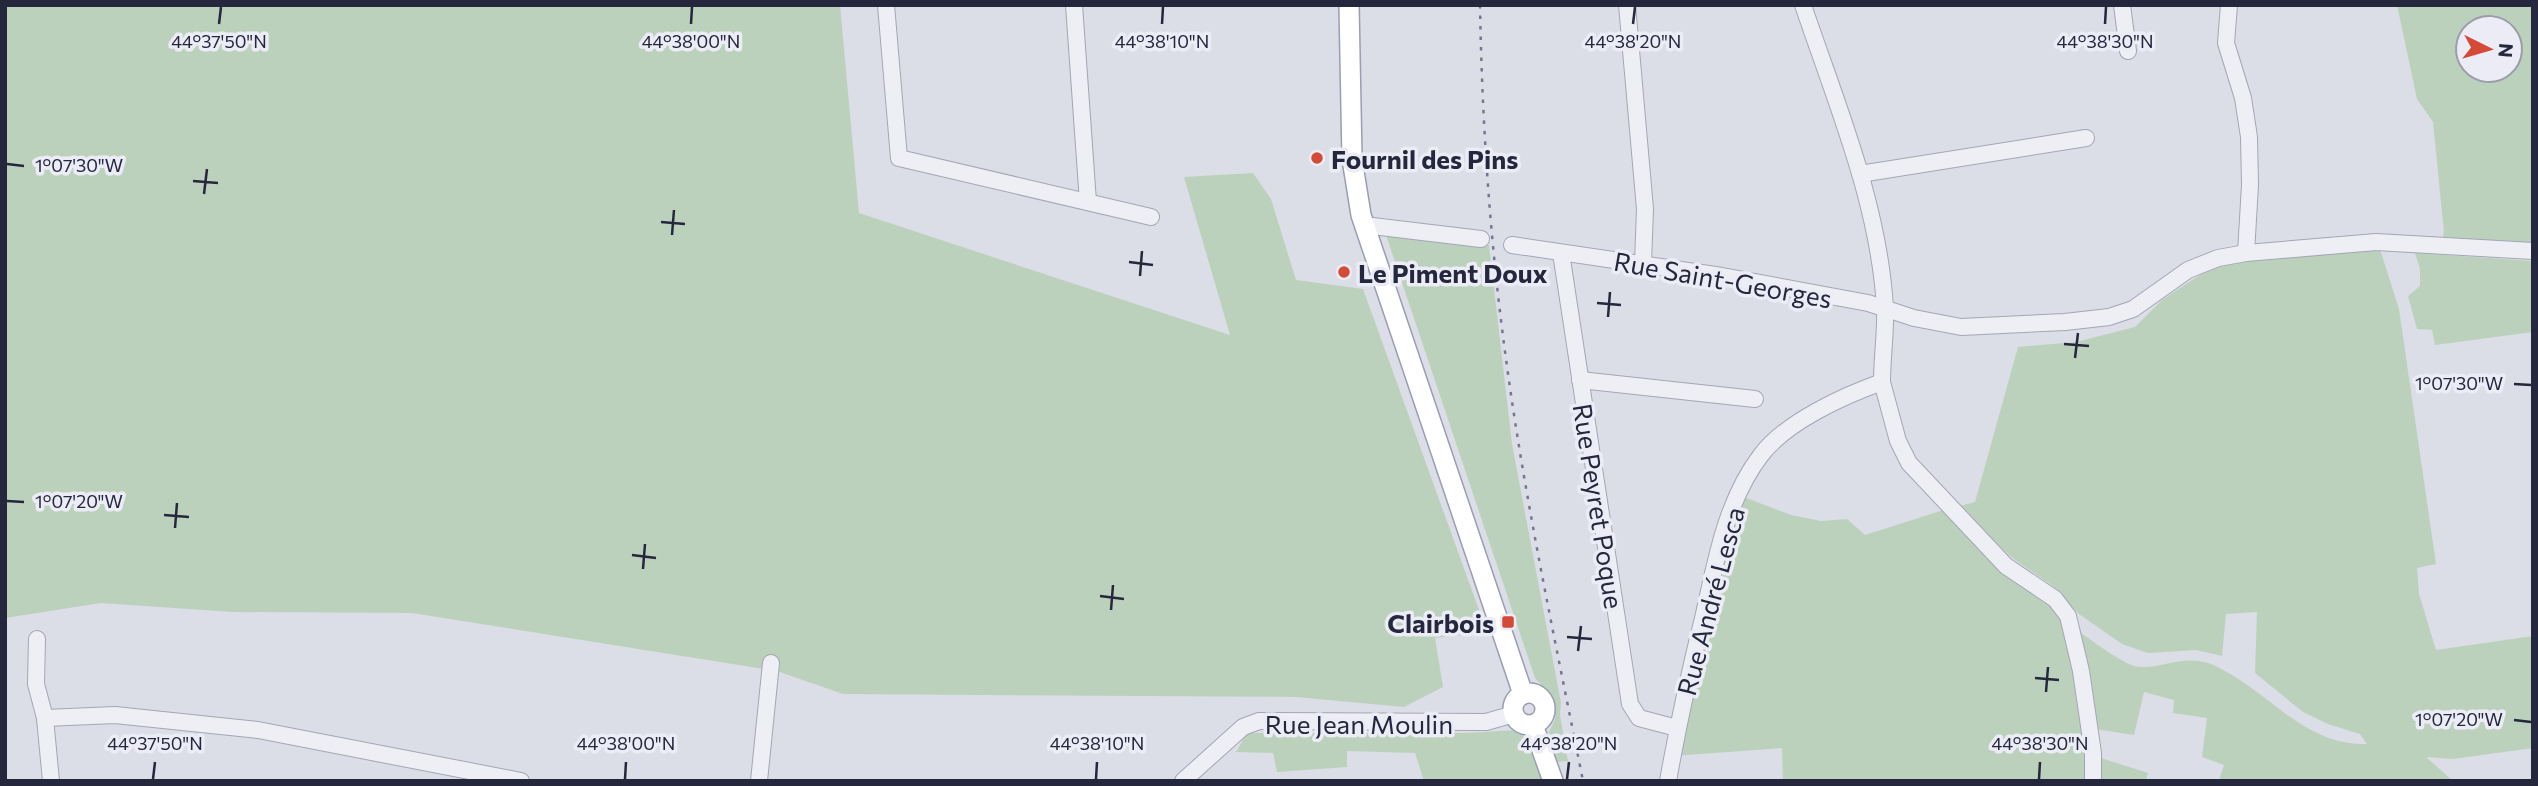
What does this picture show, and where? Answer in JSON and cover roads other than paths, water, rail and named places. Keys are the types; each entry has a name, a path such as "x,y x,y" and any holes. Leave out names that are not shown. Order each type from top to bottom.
{"main road":[{"path":"1349,5 1352,159 1364,225 1523,694"},
{"path":"1534,693 1545,704 1545,714 1538,723 1522,723 1514,714 1516,700 1523,694 1534,693"},
{"path":"1533,724 1553,781"}],"street":[{"path":"886,5 899,158 1151,217"},
{"path":"1074,5 1088,202"},
{"path":"1627,5 1645,209 1643,263"},
{"path":"1803,5 1860,174 1878,252 1885,309 1882,382 1898,441 1909,463 2006,566 2054,599 2068,616 2085,698 2093,753 2093,781"},
{"path":"2122,5 2129,51"},
{"path":"2229,5 2225,43 2243,98 2249,137 2250,186 2245,253"},
{"path":"1860,174 2086,138"},
{"path":"1364,225 1481,239"},
{"name":"Rue Saint-Georges","path":"1512,245 1643,263 1868,303 1914,318 1961,327 2088,321 2109,317 2133,309 2188,270 2218,258 2245,253 2376,242 2533,251"},
{"name":"Rue Peyret Poque","path":"1560,253 1630,704 1639,718 1677,728"},
{"path":"1580,380 1755,400"},
{"name":"Rue André Lesca","path":"1668,781 1677,728 1725,524 1743,485 1761,455 1784,432 1859,391 1882,382"},
{"path":"37,639 36,684 45,719 51,781"},
{"path":"760,781 771,663"},
{"name":"Rue Jean Moulin","path":"1182,781 1244,727 1259,721 1486,722 1514,714"},
{"path":"45,719 115,715 258,730 521,781"}],"railway":[{"path":"1480,5 1488,182 1506,359 1531,518 1583,781"}],"place":[{"name":"Fournil des Pins","path":"1317,158"},
{"name":"Le Piment Doux","path":"1344,272"},
{"name":"Clairbois","path":"1508,622"}]}
